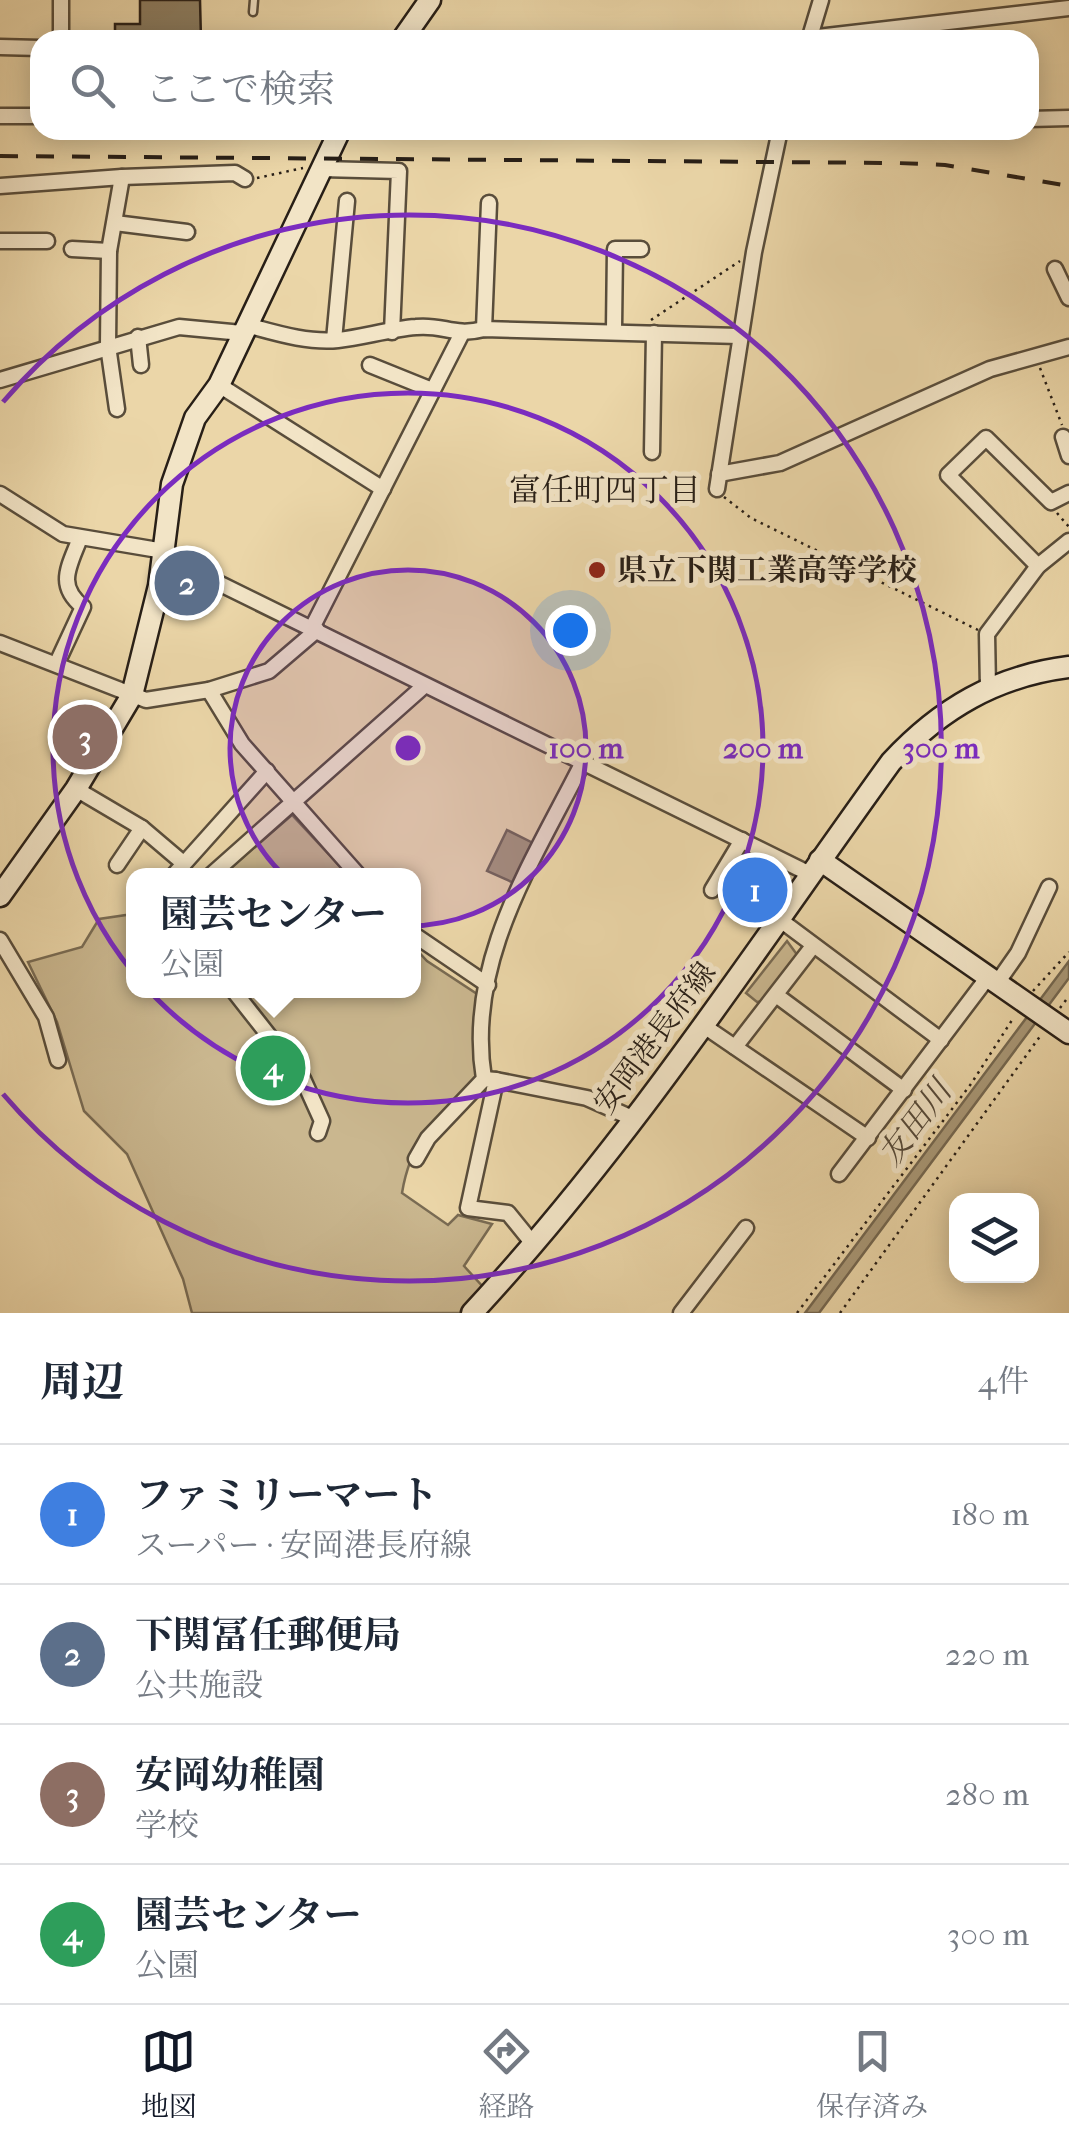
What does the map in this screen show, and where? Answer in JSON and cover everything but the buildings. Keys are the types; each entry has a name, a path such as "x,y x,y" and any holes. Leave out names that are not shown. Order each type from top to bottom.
{"street":[{"path":"61,0 61,30"},
{"path":"415,30 430,0"},
{"path":"812,30 821,0"},
{"path":"884,30 1069,8"},
{"path":"0,47 30,48"},
{"path":"0,116 30,116"},
{"path":"1039,119 1069,118"},
{"path":"0,896 76,790 132,695 153,618 180,453 195,418 219,385 335,140"},
{"path":"778,140 754,252 718,482 780,464 1025,356 1069,347"},
{"path":"322,169 399,171 392,332"},
{"path":"0,186 235,173 246,179"},
{"path":"116,409 108,346 109,250 122,177"},
{"path":"334,340 347,200"},
{"path":"484,329 492,241 488,202"},
{"path":"115,223 187,232"},
{"path":"0,241 40,244"},
{"path":"72,249 109,250"},
{"path":"614,330 615,249 642,249"},
{"path":"1055,269 1069,298"},
{"path":"0,380 179,327 244,329 334,340 418,326 448,328 461,335 484,329 740,336"},
{"path":"652,452 654,332"},
{"path":"0,643 146,700 209,690 269,671 315,629 461,335"},
{"path":"138,337 141,364"},
{"path":"370,366 432,390"},
{"path":"219,385 384,488"},
{"path":"1064,437 1069,456"},
{"path":"1038,566 948,474 986,438 1051,502 1069,493"},
{"path":"0,494 63,534 164,551 198,573 582,764 742,840 815,867 1060,1027"},
{"path":"57,663 83,607 64,585 80,538"},
{"path":"988,688 987,634 1038,566 1069,541"},
{"name":"安岡港長府線","path":"481,1310 704,1026 891,762 918,732 988,688 1069,667"},
{"path":"217,868 424,686"},
{"path":"209,690 242,744 353,868"},
{"path":"534,1244 508,1213 468,1208 490,1079 481,1024 497,933 582,764"},
{"path":"179,868 267,770"},
{"path":"76,790 142,828 177,868"},
{"path":"117,865 142,828"},
{"path":"712,890 742,840"},
{"path":"839,1174 941,1040 1018,953 1049,887"},
{"path":"779,919 941,1040"},
{"path":"421,939 488,985"},
{"path":"0,940 46,1016 58,1060"},
{"path":"735,1048 813,946"},
{"path":"776,996 904,1090"},
{"path":"239,998 303,1079 322,1121 318,1133"},
{"path":"704,1026 868,1138"},
{"path":"490,1079 587,1098 632,1118"},
{"path":"416,1159 428,1138 490,1079"},
{"path":"681,1313 704,1274 746,1228"}],"lane":[{"path":"253,12 254,0"}],"path":[{"path":"246,179 307,167 322,169"},
{"path":"633,331 754,252"},
{"path":"1025,356 1042,369 1060,411 1064,437"},
{"path":"718,482 751,518 987,634"},
{"path":"1051,502 1069,527"},
{"path":"797,1313 972,1084 1006,1034 1022,1000 1069,952"},
{"path":"840,1313 1060,1027 1069,996"}],"shaded area":[{"path":"292,815 341,868 230,868"},
{"path":"507,830 533,843 514,883 487,871"},
{"path":"126,915 126,998 421,998 421,955 477,994 476,1079 438,1117 419,1143 402,1193 448,1225 458,1215 492,1224 464,1266 484,1288 461,1313 192,1313 183,1279 127,1154 84,1111 57,1022 28,962 82,947 99,919"},
{"path":"787,941 798,956 763,1001 757,1002 746,993"},
{"path":"1069,961 1069,978 819,1313 805,1313"}],"railway":[{"path":"0,156 897,163 945,165 1069,186"}],"place":[{"name":"県立下関工業高等学校","path":"597,570"},
{"name":"下関冨任郵便局","path":"187,583"},
{"name":"安岡幼稚園","path":"85,737"},
{"name":"ファミリーマート","path":"755,890"},
{"name":"園芸センター","path":"273,1068"}],"district":[{"name":"富任町四丁目","path":"605,490"}],"water label":[{"name":"友田川","path":"915,1123"}]}
